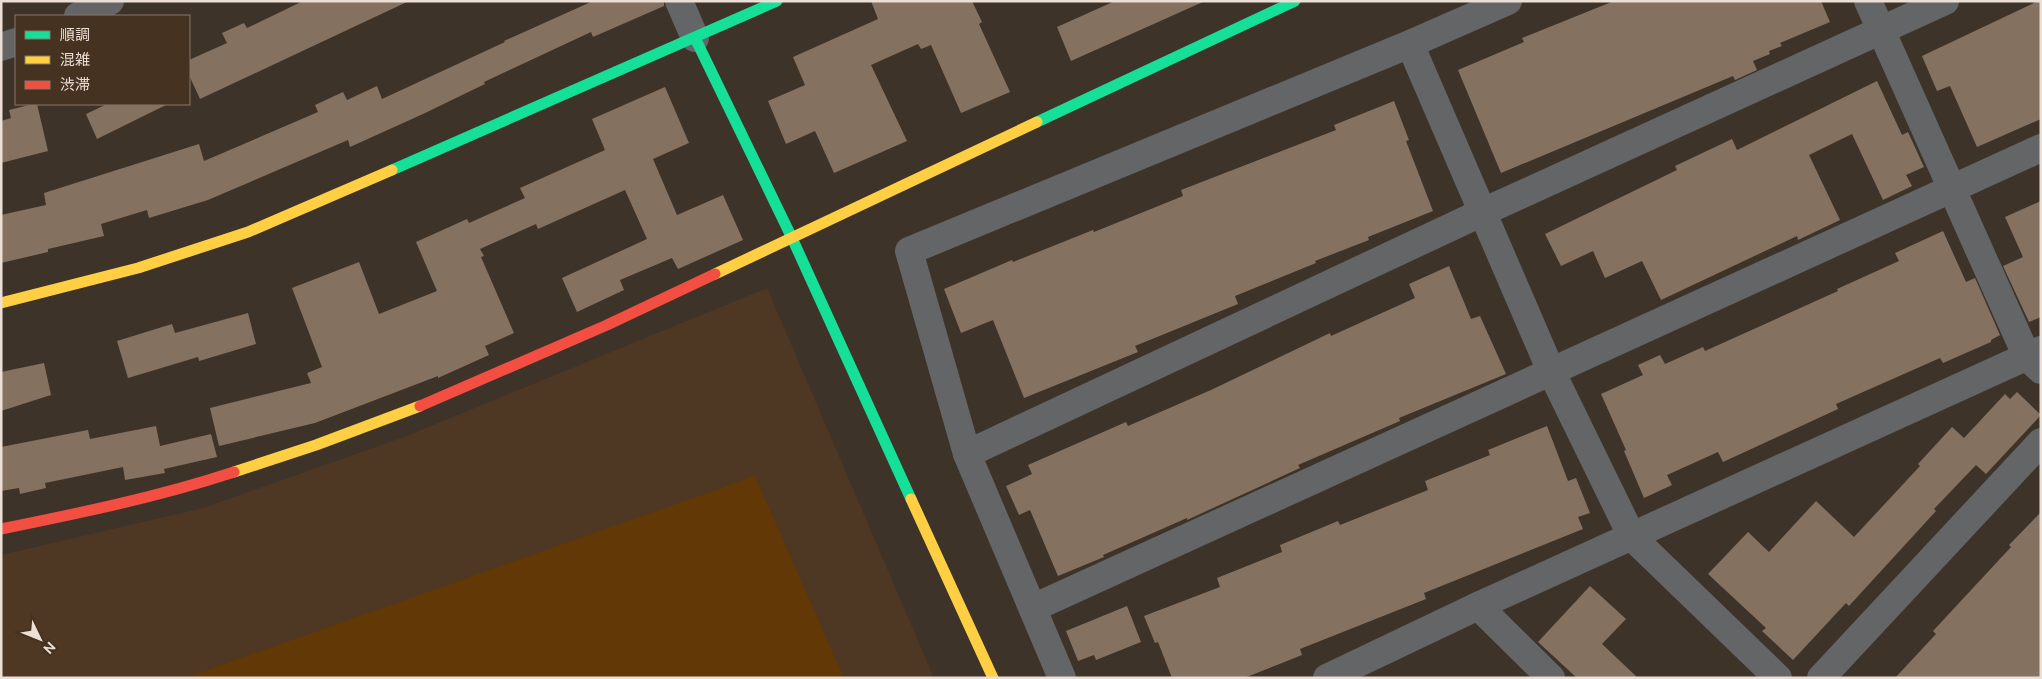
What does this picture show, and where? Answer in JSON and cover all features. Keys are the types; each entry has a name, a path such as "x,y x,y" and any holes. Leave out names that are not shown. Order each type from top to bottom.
{"street":[{"path":"80,15 110,1"},
{"path":"679,1 792,238 993,678"},
{"path":"1,303 138,268 248,232 777,1"},
{"path":"1,529 92,511 187,486 316,445 428,403 607,325 1295,1"},
{"path":"1062,678 967,454 909,251 1410,44 1508,1"},
{"path":"1327,678 1478,606 2036,359 1952,188 1868,1"},
{"path":"967,454 1483,212 1945,1"},
{"path":"1,48 15,42"},
{"path":"1410,44 1551,372 1632,537 1778,678"},
{"path":"1033,608 2041,148"},
{"path":"1820,678 2041,442"},
{"path":"1478,606 1550,678"}],"shaded area":[{"path":"767,288 934,678 1,678 1,555 203,508 404,437"},
{"path":"755,476 844,678 185,678"}],"building":[{"path":"303,1 409,1 200,99 190,77 190,60 227,43 222,33 244,23 247,28"},
{"path":"593,1 664,1 664,6 593,37 591,32 484,82 485,84 423,114 350,147 348,140 208,200 149,218 147,210 101,224 104,236 48,249 48,252 1,263 1,215 46,205 44,193 199,144 204,161 318,112 315,105 343,92 347,100 377,86 382,99"},
{"path":"871,1 972,1 982,22 979,24 1010,92 961,113 931,45 921,49 918,44 871,65 907,141 834,173 815,131 786,144 768,101 805,85 793,57 878,19"},
{"path":"1115,1 1205,1 1071,61 1057,27"},
{"path":"1614,1 1821,1 1830,22 1780,43 1782,46 1769,51 1770,54 1753,61 1757,70 1735,80 1733,76 1501,173 1458,70 1524,42 1522,38"},
{"path":"2041,1 2041,119 1977,147 1950,86 1937,91 1922,56"},
{"path":"1877,81 1902,135 1908,132 1924,167 1906,175 1912,186 1883,200 1852,134 1809,155 1840,220 1798,240 1797,236 1661,300 1642,261 1605,278 1593,251 1561,266 1545,234 1677,170 1675,166 1732,139 1737,150"},
{"path":"665,87 689,143 653,159 677,215 723,195 743,240 678,269 672,258 620,280 624,290 577,312 562,278 647,239 625,190 538,229 536,224 480,249 484,256 481,257 514,333 485,346 489,355 438,378 438,376 315,423 219,446 210,408 311,383 307,373 322,367 292,288 359,262 379,314 437,291 416,242 467,219 469,223 525,198 520,188 605,150 592,119"},
{"path":"1394,101 1409,140 1406,141 1433,211 1368,237 1369,240 1235,296 1238,304 1135,346 1138,352 1024,398 993,320 961,333 944,289 1012,260 1013,262 1093,230 1094,232 1183,196 1181,190 1336,130 1334,125"},
{"path":"37,105 48,151 1,163 1,121 11,118 9,110"},
{"path":"105,105 166,105 97,139 86,114"},
{"path":"2041,201 2041,317 2029,322 2003,266 2023,257 2005,217"},
{"path":"1943,231 1966,282 1975,278 2000,335 1991,340 1991,342 1943,363 1940,358 1836,404 1838,409 1723,462 1718,452 1667,475 1672,485 1644,498 1624,451 1626,450 1601,394 1643,375 1638,365 1660,355 1665,364 1703,347 1705,351 1838,291 1837,289 1899,261 1895,253"},
{"path":"1449,266 1471,319 1480,316 1506,374 1399,418 1400,421 1298,465 1300,468 1058,576 1030,510 1019,515 1006,486 1032,474 1028,465 1126,422 1128,426 1211,390 1330,333 1331,336 1415,298 1409,284"},
{"path":"248,313 256,344 199,361 198,357 128,378 117,341 172,324 175,333"},
{"path":"44,363 51,395 1,411 1,372"},
{"path":"2017,392 2041,415 1986,474 1976,465 1934,509 1936,511 1849,606 1846,603 1793,660 1762,631 1766,628 1708,574 1748,532 1769,552 1816,501 1854,537 1920,466 1918,464 1952,427 1964,438 2005,394 2010,399"},
{"path":"156,426 160,446 211,434 217,457 164,469 165,473 125,480 123,467 45,483 46,488 20,494 19,488 1,491 1,447 88,430 90,439"},
{"path":"1547,426 1568,481 1576,478 1590,513 1578,517 1583,529 1424,593 1426,599 1300,649 1302,655 1244,678 1172,678 1158,642 1155,643 1144,616 1220,587 1217,578 1282,552 1280,545 1338,521 1340,525 1428,490 1425,481 1490,455 1488,450"},
{"path":"2041,512 2041,678 1895,678 1936,634 1933,631 2011,547 2009,545"},
{"path":"1590,586 1626,619 1602,644 1638,678 1577,678 1538,642"},
{"path":"1127,606 1141,642 1096,660 1094,655 1078,661 1066,631"}],"traffic: fast":[{"path":"392,170 777,1"},
{"path":"1037,122 1295,1"},
{"path":"695,38 792,238 911,499"}],"traffic: slow":[{"path":"715,274 1037,122"},
{"path":"1,303 138,268 248,232 392,170"},
{"path":"234,472 316,445 420,406"},
{"path":"911,499 993,678"}],"traffic: jam":[{"path":"420,406 607,325 715,274"},
{"path":"1,529 148,497 234,472"}]}
